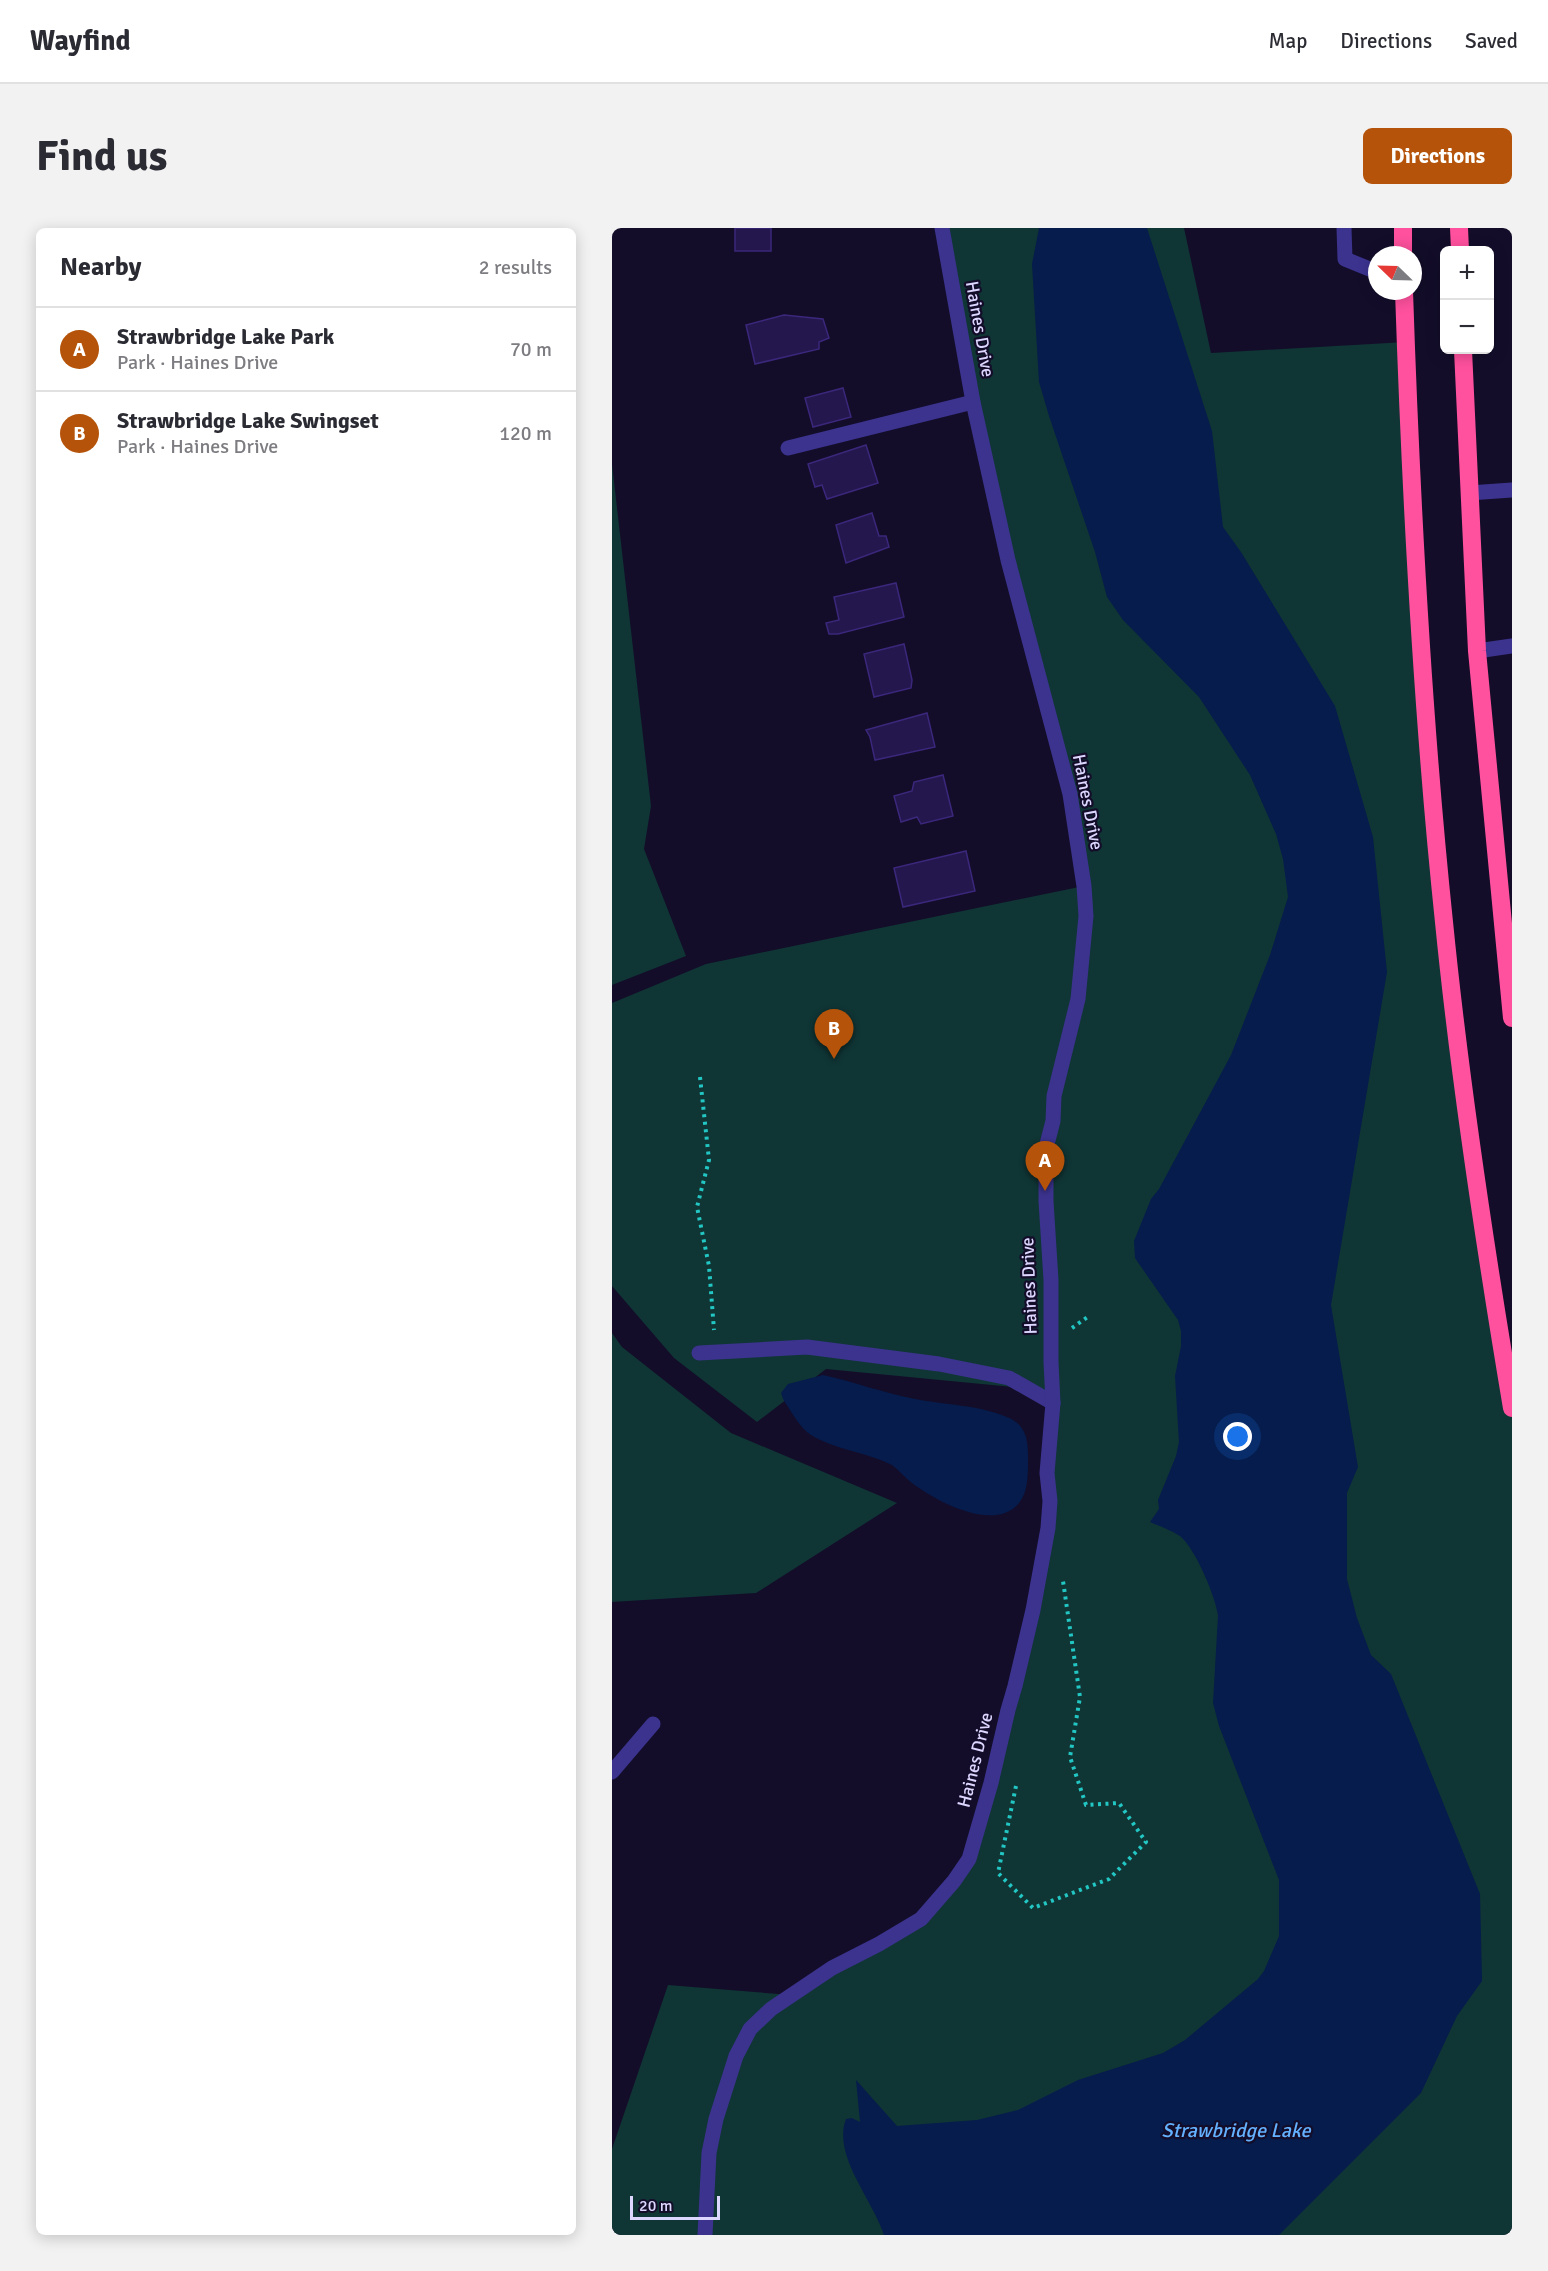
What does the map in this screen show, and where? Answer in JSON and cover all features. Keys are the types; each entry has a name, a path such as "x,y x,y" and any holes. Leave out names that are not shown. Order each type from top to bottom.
{"highway":[{"path":"1403,228 1403,246"},
{"path":"1460,228 1460,246"},
{"path":"1404,300 1418,618 1444,922 1485,1245 1512,1408"},
{"path":"1462,354 1477,651 1512,1017"}],"street":[{"name":"Haines Drive","path":"705,2235 709,2153 716,2119 736,2056 750,2029 771,2009 832,1968 921,1919 944,1895 969,1859 1016,1686 1048,1528 1050,1501 1047,1473 1053,1411 1046,1148 1053,1121 1053,1096 1078,999 1086,916 1084,886 1070,794 1008,560 973,402 942,228"},
{"path":"1344,228 1344,259 1368,268"},
{"path":"788,448 973,402"},
{"path":"1469,493 1512,490"},
{"path":"1477,651 1512,646"},
{"path":"707,1353 807,1347 939,1364 1009,1378 1053,1411"},
{"path":"612,1772 653,1724"}],"path":[{"path":"700,1077 709,1160 697,1207 709,1266 707,1353"},
{"path":"1065,1334 1089,1316"},
{"path":"1018,1778 998,1873 1033,1908 1109,1879 1146,1842 1119,1803 1086,1805 1070,1757 1080,1697 1061,1579 1057,1591"}],"green space":[{"path":"944,228 1184,228 1211,353 1406,342 1427,727 1512,1408 1512,2235 612,2235 612,2149 668,1985 791,1995 921,1919 969,1859 1048,1528 1053,1391 826,1369 757,1422 674,1358 612,1286 612,1003 706,964 1084,886 991,481"},
{"path":"612,464 651,806 644,849 686,956 612,985"},
{"path":"612,1333 622,1347 731,1433 897,1503 756,1593 612,1602"}],"water":[{"name":"Strawbridge Lake","path":"1039,228 1147,228 1212,431 1223,527 1241,552 1335,706 1373,837 1387,972 1331,1305 1358,1467 1347,1493 1347,1579 1357,1618 1371,1655 1391,1674 1480,1894 1482,1981 1457,2016 1421,2093 1279,2235 884,2235 844,2147 843,2133 846,2119 852,2118 860,2122 856,2080 897,2126 977,2120 1018,2110 1078,2080 1163,2053 1185,2040 1258,1979 1264,1971 1279,1936 1279,1880 1219,1726 1213,1703 1218,1616 1213,1597 1204,1573 1186,1542 1180,1536 1150,1522 1159,1509 1158,1500 1176,1456 1179,1442 1175,1376 1181,1346 1181,1331 1178,1320 1135,1258 1134,1241 1151,1199 1159,1189 1231,1055 1270,955 1288,897 1283,859 1276,834 1250,775 1199,697 1123,620 1107,597 1095,552 1039,382 1032,264"},
{"path":"823,1375 903,1397 987,1410 1019,1424 1027,1443 1028,1461 1025,1493 1019,1503 1008,1511 995,1515 980,1515 965,1511 922,1490 892,1465 811,1435 803,1428 781,1393 788,1384"}],"building":[{"path":"735,228 771,228 771,251 735,251"},
{"path":"784,315 823,319 829,338 819,342 819,349 755,364 746,325"},
{"path":"843,388 851,417 813,427 805,398"},
{"path":"866,445 878,483 827,499 822,485 815,487 808,464"},
{"path":"872,513 879,536 886,536 889,547 846,563 836,525"},
{"path":"896,583 904,617 838,634 829,634 826,623 839,620 834,597"},
{"path":"904,644 912,680 911,688 874,697 864,654"},
{"path":"927,713 935,747 875,760 870,737 866,730"},
{"path":"943,775 953,816 921,824 917,817 901,822 894,796 912,791 914,782"},
{"path":"966,851 975,891 903,907 894,868"}],"place":[{"name":"Strawbridge Lake Swingset","path":"834,1059"},
{"name":"Strawbridge Lake Park","path":"1045,1191"}]}
